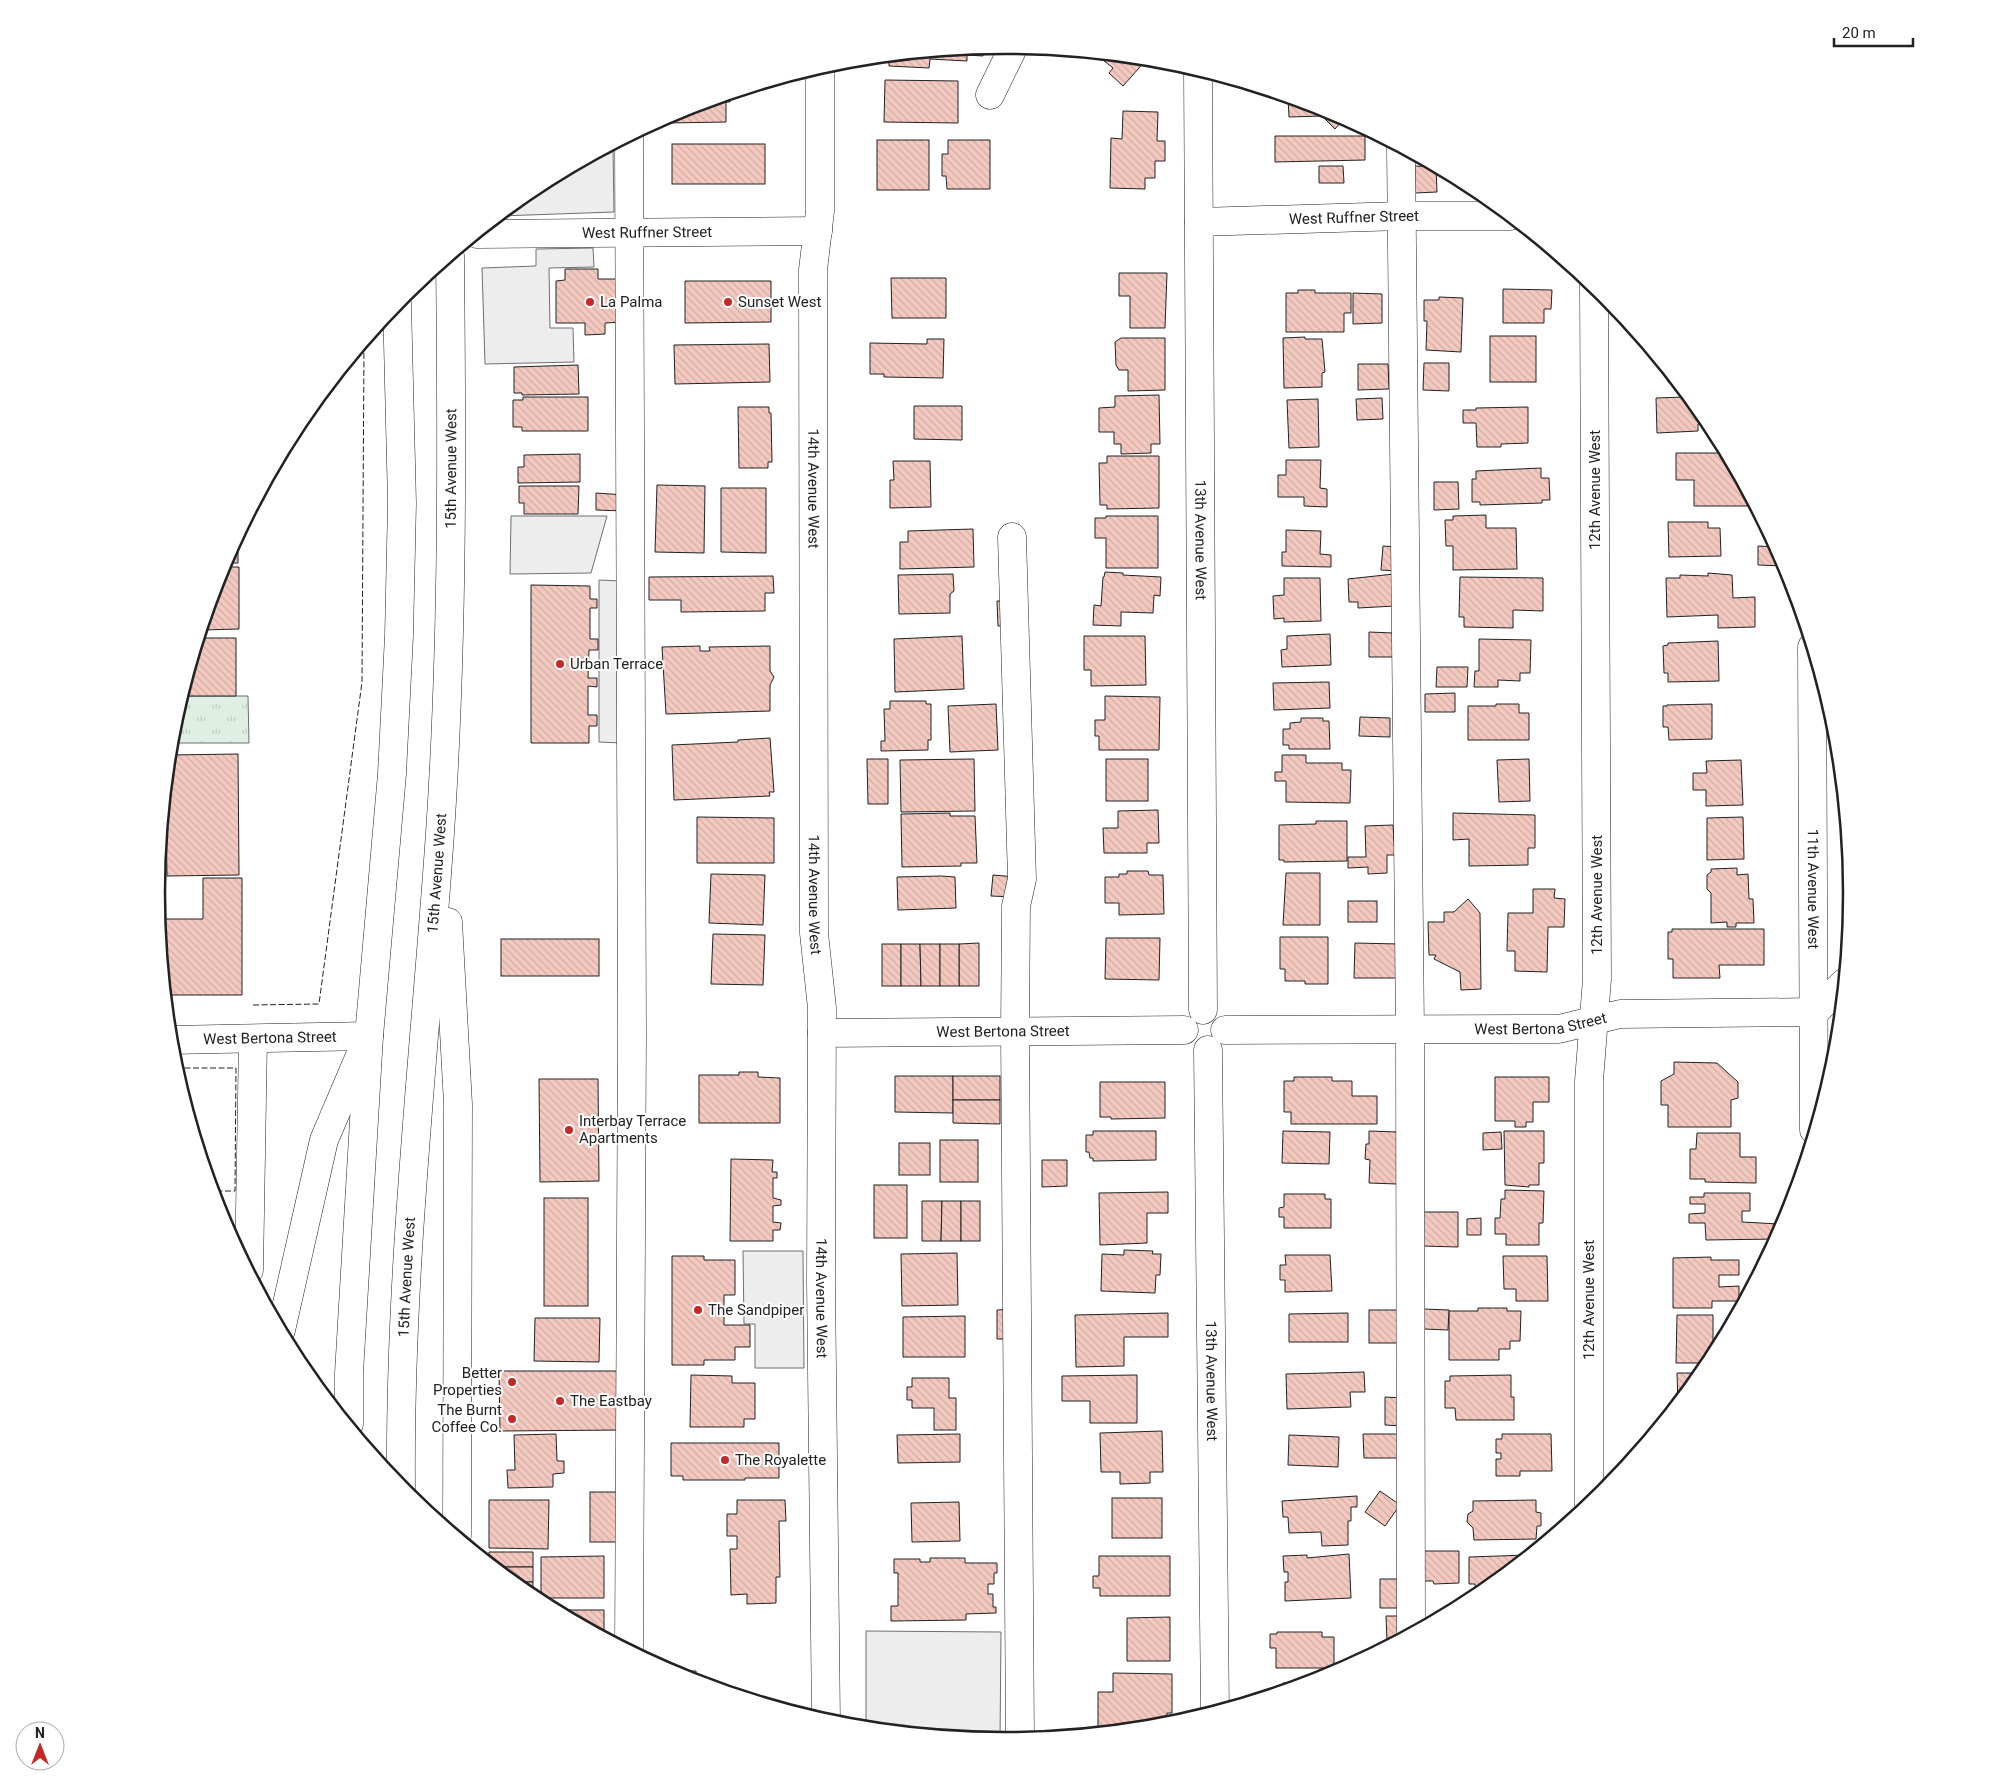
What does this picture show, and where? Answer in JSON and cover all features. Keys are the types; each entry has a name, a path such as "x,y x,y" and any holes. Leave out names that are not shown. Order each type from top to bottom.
{"street":[{"path":"990,95 1010,54"},
{"name":"14th Avenue West","path":"820,75 820,211 813,270 814,933 822,1008 821,1282 826,1713"},
{"name":"13th Avenue West","path":"1198,77 1203,1010"},
{"path":"629,142 632,1022 629,1644"},
{"path":"1401,154 1410,1031 1411,1627"},
{"name":"West Ruffner Street","path":"1199,222 1402,216 1500,216"},
{"name":"West Ruffner Street","path":"486,234 818,231"},
{"name":"15th Avenue West","path":"401,1476 407,1294 440,829 449,633 452,478 450,263"},
{"name":"12th Avenue West","path":"1589,1495 1589,1081 1597,980 1594,296"},
{"path":"349,1416 349,1373 369,1036 392,774 399,636 402,503 397,315"},
{"path":"1012,537 1022,879 1016,906 1015,1032 1020,1731"},
{"name":"11th Avenue West","path":"1812,667 1814,1113"},
{"path":"440,829 458,1104 457,1529"},
{"path":"1815,1012 1838,988"},
{"path":"1203,1010 1212,1011 1218,1015 1225,1025 1216,1040 1194,1048 1189,1043 1184,1030 1189,1017 1203,1010"},
{"name":"West Bertona Street","path":"1216,1040 1410,1031 1559,1029 1620,1014 1815,1012"},
{"name":"West Bertona Street","path":"822,1033 1184,1030"},
{"path":"283,1321 324,1140 369,1036"},
{"name":"West Bertona Street","path":"178,1040 369,1036"},
{"path":"249,1258 253,1039"},
{"name":"13th Avenue West","path":"1214,1706 1216,1040"}],"green space":[{"path":"189,696 248,696 249,743 179,743"}],"shaded area":[{"path":"613,151 614,212 510,216 538,195"},
{"path":"593,248 594,267 549,268 550,328 573,328 574,362 485,364 482,268 536,266 536,249"},
{"path":"511,516 607,516 591,573 510,574"},
{"path":"599,580 621,581 622,743 599,742"},
{"path":"743,1251 803,1251 804,1368 755,1368 755,1324 744,1324"},
{"path":"866,1631 1001,1632 1000,1732 950,1730 866,1720"}],"building":[{"path":"967,55 967,61 930,59 929,68 889,66 889,62 895,61"},
{"path":"1103,60 1141,66 1123,86 1109,73 1113,68"},
{"path":"885,80 958,81 958,123 884,122"},
{"path":"730,100 730,102 726,102 726,122 672,123"},
{"path":"1288,104 1321,116 1289,117"},
{"path":"1123,111 1158,112 1157,141 1165,141 1165,161 1155,161 1155,178 1145,178 1145,189 1110,188 1111,138 1122,139"},
{"path":"1323,117 1339,124 1335,129"},
{"path":"1275,136 1365,136 1365,160 1275,162"},
{"path":"877,140 929,140 929,190 877,190"},
{"path":"948,140 990,140 990,189 947,189 946,176 942,176 942,154 948,154"},
{"path":"672,144 765,144 765,184 672,184"},
{"path":"1319,166 1343,166 1344,183 1319,183"},
{"path":"1415,166 1425,166 1436,174 1437,192 1415,193"},
{"name":"La Palma","path":"565,269 598,269 598,279 623,279 624,322 605,323 605,334 585,335 585,323 556,323 556,281 565,280"},
{"path":"1119,273 1167,273 1165,328 1130,328 1130,296 1119,296"},
{"path":"891,278 946,278 946,318 892,318"},
{"name":"Sunset West","path":"685,281 771,281 771,322 685,323"},
{"path":"1503,289 1552,290 1551,309 1544,309 1544,323 1503,323"},
{"path":"1298,290 1315,290 1315,293 1351,293 1351,313 1344,313 1344,332 1286,332 1286,293 1298,293"},
{"path":"1353,293 1382,294 1382,323 1353,324"},
{"path":"1439,297 1463,298 1461,352 1426,350 1427,321 1424,321 1424,300 1439,300"},
{"path":"1490,336 1536,336 1536,382 1490,382"},
{"path":"1305,337 1305,339 1322,339 1325,372 1322,373 1322,387 1284,388 1283,338"},
{"path":"1121,338 1165,338 1165,390 1128,391 1128,370 1119,370 1116,365 1115,342"},
{"path":"927,339 944,339 943,378 884,377 884,374 870,374 870,343 927,344"},
{"path":"769,344 770,382 675,384 674,345"},
{"path":"1424,363 1449,363 1449,391 1423,390"},
{"path":"1358,364 1388,364 1389,389 1358,390"},
{"path":"578,365 579,394 522,395 522,393 514,393 514,367"},
{"path":"1159,395 1160,444 1151,444 1151,453 1121,454 1121,444 1114,444 1114,432 1099,432 1099,408 1115,407 1115,396"},
{"path":"523,397 588,397 588,431 522,431 522,427 513,427 513,400 523,400"},
{"path":"1681,397 1700,424 1698,424 1698,431 1657,433 1656,398"},
{"path":"1382,398 1383,419 1357,420 1356,399"},
{"path":"1318,399 1319,447 1289,448 1287,400"},
{"path":"914,406 962,406 962,440 914,439"},
{"path":"738,407 769,407 769,413 771,413 772,462 768,462 768,468 739,468"},
{"path":"1528,407 1528,443 1501,444 1501,447 1477,447 1476,423 1463,423 1463,410"},
{"path":"1676,453 1718,453 1749,506 1694,506 1694,480 1676,480"},
{"path":"580,454 580,482 518,483 518,467 524,467 524,455"},
{"path":"1107,456 1159,456 1159,508 1107,509 1107,505 1100,505 1099,463 1107,463"},
{"path":"1286,460 1321,460 1320,488 1327,489 1327,507 1304,506 1304,497 1278,497 1278,475 1286,475"},
{"path":"893,461 930,461 931,507 890,508 890,480 894,480"},
{"path":"1541,468 1541,478 1549,478 1550,500 1542,500 1542,503 1480,505 1480,502 1472,502 1472,479 1476,479 1476,471"},
{"path":"1434,482 1458,482 1459,509 1434,510"},
{"path":"657,485 705,486 704,553 655,552"},
{"path":"519,486 579,486 578,514 524,514 524,503 519,503"},
{"path":"721,488 766,488 766,553 721,552"},
{"path":"596,493 625,495 624,511 596,510"},
{"path":"1486,515 1486,528 1516,528 1517,569 1453,570 1453,546 1446,546 1445,520 1453,520 1453,516"},
{"path":"1106,516 1158,516 1158,568 1106,568 1106,538 1095,538 1095,518 1106,518"},
{"path":"1668,522 1708,522 1708,528 1720,528 1721,556 1669,557"},
{"path":"973,529 974,567 900,569 900,542 908,542 908,531"},
{"path":"1286,530 1321,531 1320,554 1331,555 1331,567 1282,566 1282,552 1286,552"},
{"path":"1383,546 1398,547 1397,571 1381,570"},
{"path":"1758,546 1768,547 1777,566 1758,565"},
{"path":"238,552 238,563 233,563"},
{"path":"231,567 239,567 239,629 208,630"},
{"path":"1105,572 1161,577 1160,596 1154,595 1153,613 1121,612 1121,626 1093,625 1094,605 1101,606"},
{"path":"1708,573 1732,575 1733,598 1755,597 1755,627 1718,628 1718,615 1667,617 1666,578 1680,578 1680,575 1708,576"},
{"path":"953,574 954,591 950,594 950,613 899,614 898,575"},
{"path":"1394,574 1395,606 1358,608 1358,602 1349,602 1348,579"},
{"path":"773,576 774,593 765,593 765,611 681,612 681,600 649,600 649,577"},
{"path":"1460,577 1543,578 1543,611 1513,610 1513,628 1464,627 1464,617 1459,617"},
{"path":"1284,578 1320,578 1321,621 1284,622 1284,618 1274,619 1273,596 1284,595"},
{"name":"Urban Terrace","path":"531,585 590,586 590,599 597,599 597,608 590,608 590,639 598,639 598,650 589,650 588,678 597,678 597,687 588,686 588,715 597,715 597,726 589,726 589,743 531,743"},
{"path":"997,601 1011,601 1011,626 998,626"},
{"path":"1369,632 1393,633 1393,657 1369,657"},
{"path":"1330,634 1331,665 1282,667 1281,650 1287,649 1287,636"},
{"path":"962,636 964,689 895,692 894,639"},
{"path":"1084,636 1145,636 1146,685 1091,686 1091,670 1084,670"},
{"path":"205,638 236,638 236,696 189,696"},
{"path":"1479,639 1531,640 1530,673 1520,673 1520,681 1498,680 1498,687 1474,687 1475,671 1479,671"},
{"path":"1718,641 1719,681 1668,682 1668,673 1664,673 1663,646 1668,645 1668,643"},
{"path":"700,646 700,651 710,651 709,647 770,646 770,671 774,677 770,685 770,711 666,714 662,647"},
{"path":"1437,667 1468,667 1467,687 1436,687"},
{"path":"1329,682 1330,708 1274,710 1273,683"},
{"path":"1455,693 1455,712 1425,712 1425,694"},
{"path":"1105,696 1160,697 1159,750 1099,750 1099,736 1095,736 1095,720 1105,720"},
{"path":"890,701 926,701 926,704 931,704 931,740 928,740 928,750 881,751 881,741 885,741 884,709 890,709"},
{"path":"996,704 998,750 950,752 948,706"},
{"path":"1496,704 1519,704 1519,713 1529,713 1529,740 1468,740 1468,706 1496,706"},
{"path":"1712,704 1712,739 1669,740 1668,727 1663,727 1663,706"},
{"path":"1360,717 1390,718 1390,737 1359,736"},
{"path":"1301,718 1323,718 1323,721 1329,721 1330,749 1289,749 1289,745 1283,745 1283,729 1290,729 1290,723 1301,722"},
{"path":"770,738 774,792 769,792 770,796 674,800 672,745 738,742 738,740"},
{"path":"238,754 239,875 167,876 167,838 177,755"},
{"path":"1282,755 1306,755 1306,763 1342,763 1342,770 1351,770 1350,803 1286,802 1286,781 1275,781 1275,772 1282,772"},
{"path":"867,759 888,759 888,804 868,804"},
{"path":"974,759 975,811 901,812 900,760"},
{"path":"1106,759 1148,759 1148,801 1106,801"},
{"path":"1529,759 1530,801 1499,802 1497,760"},
{"path":"1741,760 1743,805 1706,806 1706,790 1693,790 1693,773 1707,773 1706,761"},
{"path":"1158,810 1159,843 1147,843 1147,853 1104,853 1103,828 1118,828 1118,811"},
{"path":"950,813 950,816 975,816 977,863 961,863 961,866 902,867 901,814"},
{"path":"1453,813 1535,815 1535,848 1528,848 1528,865 1469,866 1469,839 1453,840"},
{"path":"697,817 774,818 774,863 697,863"},
{"path":"1743,817 1744,859 1707,860 1707,818"},
{"path":"1316,821 1347,821 1347,861 1284,862 1284,860 1279,860 1279,825 1316,824"},
{"path":"1393,825 1395,855 1387,855 1387,873 1368,874 1368,867 1348,868 1348,857 1366,857 1365,826"},
{"path":"1737,868 1737,875 1748,874 1749,899 1753,899 1754,923 1736,923 1736,927 1727,927 1727,922 1711,923 1711,893 1707,889 1707,875 1711,872 1711,869"},
{"path":"1127,871 1148,871 1149,875 1163,875 1164,914 1119,915 1119,903 1105,903 1105,877 1119,877 1119,874 1127,874"},
{"path":"1286,873 1320,873 1320,925 1283,925"},
{"path":"711,874 765,875 763,925 709,923"},
{"path":"993,875 1016,877 1014,897 991,896"},
{"path":"897,877 955,877 956,908 898,910"},
{"path":"203,878 242,878 242,995 171,995 166,919 203,919"},
{"path":"1533,889 1555,889 1554,898 1565,899 1564,927 1548,927 1547,972 1515,971 1515,951 1507,951 1508,913 1533,913"},
{"path":"1468,899 1480,913 1481,989 1461,990 1460,972 1434,959 1436,955 1429,955 1428,922 1444,922 1444,912 1454,912"},
{"path":"1348,901 1377,901 1377,922 1348,922"},
{"path":"1672,929 1764,929 1764,965 1719,965 1720,978 1673,978 1673,959 1668,959 1668,932 1672,932"},
{"path":"713,934 765,935 763,985 711,984"},
{"path":"1280,937 1328,937 1328,984 1305,984 1305,981 1285,981 1285,969 1280,969"},
{"path":"1106,938 1160,938 1159,980 1105,979"},
{"path":"501,939 599,939 599,976 501,976"},
{"path":"979,943 979,986 959,986 959,944"},
{"path":"1355,943 1399,944 1398,978 1354,978"},
{"path":"882,944 901,944 901,986 882,986"},
{"path":"901,944 920,944 921,986 901,986"},
{"path":"920,944 940,944 940,986 921,986"},
{"path":"940,944 959,944 959,986 940,986"},
{"path":"1674,1062 1717,1063 1738,1082 1738,1098 1731,1100 1731,1127 1668,1127 1668,1105 1661,1105 1661,1081 1674,1074"},
{"path":"739,1072 758,1072 758,1077 780,1078 780,1123 699,1123 699,1075 739,1075"},
{"path":"895,1076 953,1076 953,1113 895,1112"},
{"path":"953,1076 1000,1076 1000,1100 953,1100"},
{"path":"1294,1077 1332,1077 1332,1081 1352,1081 1352,1096 1377,1096 1377,1124 1291,1124 1291,1112 1284,1112 1284,1081 1294,1081"},
{"path":"1495,1077 1549,1077 1549,1102 1533,1102 1533,1122 1526,1122 1526,1127 1515,1127 1515,1121 1495,1121"},
{"name":"Interbay Terrace Apartments","path":"539,1079 598,1079 599,1181 540,1182"},
{"path":"1100,1082 1165,1082 1165,1118 1111,1119 1111,1117 1100,1117"},
{"path":"953,1100 1000,1100 1000,1124 953,1123"},
{"path":"1093,1131 1156,1131 1156,1160 1093,1161 1093,1158 1090,1158 1089,1152 1086,1152 1086,1135 1093,1135"},
{"path":"1283,1131 1330,1132 1329,1164 1282,1163"},
{"path":"1369,1131 1397,1132 1397,1184 1369,1183 1370,1160 1365,1159 1366,1144 1369,1144"},
{"path":"1504,1131 1544,1131 1544,1163 1539,1163 1539,1185 1529,1185 1529,1187 1505,1185"},
{"path":"1501,1132 1502,1149 1483,1150 1483,1133"},
{"path":"1697,1133 1740,1133 1740,1157 1756,1157 1756,1183 1705,1182 1705,1179 1690,1179 1690,1149 1696,1149"},
{"path":"940,1140 978,1140 978,1182 940,1182"},
{"path":"899,1143 930,1143 930,1175 899,1175"},
{"path":"731,1159 773,1160 772,1172 777,1172 777,1178 773,1178 773,1198 781,1200 781,1205 773,1206 773,1222 781,1223 780,1230 773,1230 773,1241 730,1241"},
{"path":"1042,1160 1067,1160 1067,1186 1042,1187"},
{"path":"874,1185 907,1185 907,1238 874,1238"},
{"path":"1505,1190 1544,1191 1543,1223 1539,1223 1539,1245 1506,1245 1506,1234 1495,1234 1495,1218 1500,1218 1501,1199 1505,1199"},
{"path":"1168,1192 1168,1213 1147,1213 1147,1243 1100,1245 1099,1193"},
{"path":"1704,1193 1750,1193 1750,1211 1742,1211 1742,1222 1775,1224 1768,1239 1706,1240 1705,1223 1689,1223 1689,1214 1705,1213 1705,1204 1690,1204 1690,1197 1704,1197"},
{"path":"1284,1194 1325,1194 1325,1199 1331,1199 1331,1228 1284,1228 1284,1217 1279,1217 1279,1208 1284,1207"},
{"path":"544,1198 588,1198 588,1306 544,1306"},
{"path":"922,1201 942,1201 941,1241 922,1241"},
{"path":"942,1201 961,1201 961,1241 941,1241"},
{"path":"961,1201 980,1201 980,1241 961,1241"},
{"path":"1423,1212 1458,1212 1458,1247 1422,1246"},
{"path":"1481,1218 1481,1235 1467,1235 1467,1219"},
{"path":"1124,1250 1153,1251 1152,1254 1161,1254 1160,1275 1156,1275 1155,1293 1101,1291 1102,1254 1124,1255"},
{"path":"957,1253 958,1305 902,1306 901,1254"},
{"path":"1285,1255 1330,1255 1332,1291 1285,1292 1285,1280 1280,1280 1280,1265 1286,1265"},
{"name":"The Sandpiper","path":"672,1256 704,1256 704,1260 735,1260 735,1295 724,1295 724,1325 750,1325 750,1347 735,1347 735,1360 704,1360 704,1365 672,1365"},
{"path":"1503,1256 1547,1256 1548,1301 1516,1301 1516,1289 1504,1289"},
{"path":"1711,1257 1711,1260 1739,1260 1739,1275 1719,1275 1719,1287 1739,1286 1737,1301 1712,1301 1712,1308 1673,1308 1673,1258"},
{"path":"1478,1308 1507,1308 1507,1311 1521,1311 1520,1341 1510,1341 1510,1349 1499,1349 1499,1360 1449,1360 1449,1311 1478,1311"},
{"path":"1014,1309 1014,1339 997,1339 997,1310"},
{"path":"1424,1309 1449,1310 1448,1330 1424,1329"},
{"path":"1369,1310 1400,1310 1400,1343 1369,1343"},
{"path":"1168,1313 1168,1337 1124,1337 1124,1366 1076,1367 1075,1315"},
{"path":"1348,1313 1348,1342 1289,1342 1289,1314"},
{"path":"1677,1315 1713,1315 1713,1342 1699,1363 1676,1363"},
{"path":"965,1316 965,1357 903,1357 903,1317"},
{"path":"535,1318 600,1318 599,1362 534,1361"},
{"name":"The Eastbay","path":"499,1371 621,1371 621,1430 500,1431"},
{"path":"1364,1372 1365,1392 1350,1392 1351,1407 1287,1409 1286,1374"},
{"path":"1677,1373 1692,1373 1678,1393"},
{"path":"691,1375 732,1376 732,1383 755,1383 755,1419 744,1419 744,1427 690,1427"},
{"path":"1137,1375 1137,1423 1090,1423 1090,1401 1062,1401 1062,1376"},
{"path":"1511,1375 1511,1397 1514,1397 1514,1420 1456,1420 1455,1408 1445,1408 1445,1381 1450,1381 1450,1376"},
{"path":"912,1378 949,1378 949,1398 956,1398 956,1430 934,1430 934,1408 912,1408 912,1400 907,1400 907,1387 912,1387"},
{"path":"1385,1397 1403,1398 1403,1426 1385,1425"},
{"path":"1162,1431 1163,1472 1150,1472 1150,1483 1120,1484 1120,1472 1101,1472 1100,1433"},
{"path":"556,1434 557,1461 564,1461 564,1473 553,1474 553,1487 508,1488 507,1470 515,1470 514,1435"},
{"path":"960,1434 960,1462 898,1463 897,1435"},
{"path":"1363,1434 1398,1434 1398,1458 1364,1458"},
{"path":"1502,1434 1551,1434 1552,1471 1520,1471 1520,1476 1496,1476 1496,1459 1501,1459 1501,1453 1496,1453 1496,1439 1502,1439"},
{"path":"1289,1435 1339,1437 1338,1467 1288,1465"},
{"name":"The Royalette","path":"671,1443 779,1443 779,1478 683,1480 683,1476 671,1476"},
{"path":"1380,1491 1400,1505 1385,1526 1365,1512"},
{"path":"590,1492 620,1492 620,1542 590,1542"},
{"path":"1357,1496 1357,1507 1351,1507 1351,1521 1348,1521 1348,1545 1322,1546 1321,1532 1289,1533 1288,1517 1283,1517 1282,1501"},
{"path":"1112,1498 1162,1498 1162,1538 1112,1538"},
{"path":"489,1500 549,1500 548,1549 489,1548"},
{"path":"737,1500 785,1500 786,1521 779,1521 780,1577 776,1577 776,1603 747,1604 747,1594 731,1595 730,1549 737,1549 737,1536 727,1536 727,1514 737,1514"},
{"path":"1536,1500 1536,1512 1541,1513 1541,1526 1537,1526 1536,1539 1474,1540 1473,1528 1467,1522 1468,1514 1473,1511 1473,1501"},
{"path":"959,1502 960,1541 912,1542 911,1503"},
{"path":"1423,1551 1459,1551 1459,1583 1434,1584 1433,1581 1423,1581"},
{"path":"489,1552 533,1552 533,1567 505,1567 489,1555"},
{"path":"1349,1554 1351,1598 1285,1601 1285,1582 1288,1582 1288,1572 1284,1572 1283,1556 1307,1555 1307,1558"},
{"path":"1520,1555 1475,1588 1475,1584 1469,1584 1469,1557"},
{"path":"604,1556 604,1598 549,1598 541,1593 541,1557"},
{"path":"1099,1556 1170,1556 1170,1596 1100,1596 1100,1588 1093,1588 1093,1576 1099,1576"},
{"path":"930,1558 965,1558 965,1563 997,1563 997,1573 994,1573 994,1584 988,1584 988,1594 993,1594 993,1607 996,1607 996,1613 966,1614 966,1620 891,1621 891,1606 898,1606 898,1573 894,1573 894,1559 920,1559 920,1562 930,1562"},
{"path":"505,1567 533,1567 533,1582 526,1582"},
{"path":"1380,1579 1402,1579 1401,1608 1380,1608"},
{"path":"526,1582 533,1582 533,1587"},
{"path":"569,1610 604,1610 604,1630"},
{"path":"1386,1616 1403,1616 1404,1631 1387,1640"},
{"path":"1170,1617 1170,1661 1127,1661 1127,1618"},
{"path":"1277,1632 1322,1632 1322,1637 1334,1637 1334,1664 1326,1668 1276,1668 1276,1648 1270,1648 1270,1634 1277,1634"},
{"path":"1113,1673 1172,1674 1172,1713 1167,1713 1167,1716 1098,1726 1098,1692 1113,1692"}],"fence":[{"path":"253,1005 319,1004 362,682 364,352"},
{"path":"184,1068 236,1068 235,1191 220,1191"}],"place":[{"name":"La Palma","path":"590,302"},
{"name":"Sunset West","path":"728,302"},
{"name":"Urban Terrace","path":"560,664"},
{"name":"Interbay Terrace Apartments","path":"569,1130"},
{"name":"The Sandpiper","path":"698,1310"},
{"name":"Better Properties","path":"512,1382"},
{"name":"The Eastbay","path":"560,1401"},
{"name":"The Burnt Coffee Co.","path":"512,1419"},
{"name":"The Royalette","path":"725,1460"}]}
